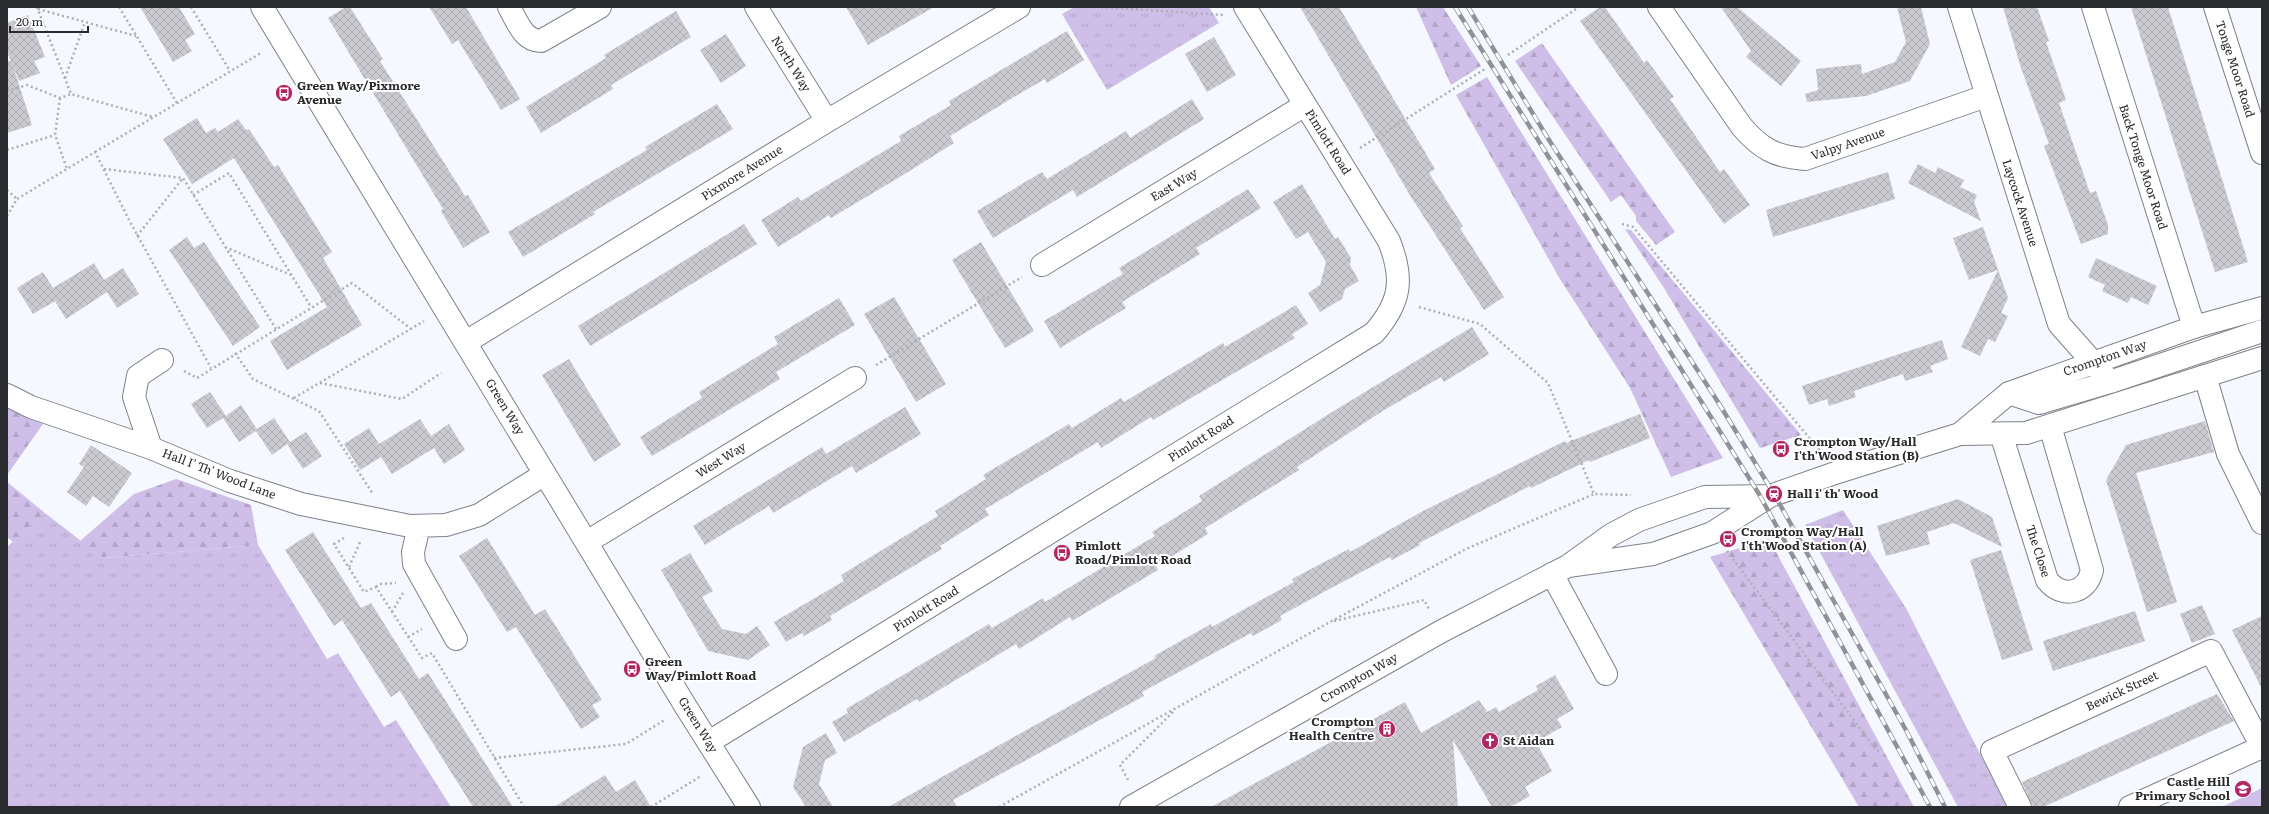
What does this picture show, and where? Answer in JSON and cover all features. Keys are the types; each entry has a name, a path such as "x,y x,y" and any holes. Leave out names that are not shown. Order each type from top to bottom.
{"main road":[{"name":"Green Way","path":"262,7 446,308 686,707 749,807"},
{"path":"509,7 526,36 533,41 541,41 600,7"},
{"name":"North Way","path":"756,7 827,121"},
{"name":"Pixmore Avenue","path":"466,342 827,121 1019,7"},
{"name":"Valpy Avenue","path":"1659,7 1742,127 1756,143 1774,154 1789,158 1805,159 1986,96"},
{"name":"Laycock Avenue","path":"1959,7 2059,324 2110,382"},
{"name":"Back Tonge Moor Road","path":"2093,7 2194,327"},
{"name":"Tonge Moor Road","path":"2215,7 2257,125 2262,153"},
{"name":"Pimlott Road","path":"709,742 1374,333 1386,319 1395,301 1400,279 1396,259 1389,241 1248,12"},
{"name":"East Way","path":"1042,265 1305,105"},
{"name":"Crompton Way","path":"1960,434 2009,393 2194,327 2262,308"},
{"path":"2009,393 2040,403 2110,382 2262,331"},
{"name":"Crompton Way","path":"1560,570 1653,554 1712,533 1770,496 1838,472 1960,434 2026,434 2262,358"},
{"path":"151,448 134,397 138,376 162,360"},
{"path":"2205,376 2228,454 2262,523"},
{"name":"West Way","path":"587,542 855,378"},
{"name":"Hall I' Th' Wood Lane","path":"7,395 31,407 151,448 230,481 301,504 379,522 419,526 446,525 479,515 545,474"},
{"name":"The Close","path":"2001,434 2047,580 2058,590 2066,593 2075,592 2088,582 2092,570 2050,426"},
{"name":"Crompton Way","path":"1138,805 1442,631 1560,570 1611,534 1651,516 1705,497 1770,496"},
{"path":"419,526 413,552 414,564 456,639"},
{"path":"1560,570 1606,674"},
{"name":"Bewick Street","path":"2020,807 1992,751 2211,651 2262,747"},
{"path":"2130,807 2262,747"}],"path":[{"path":"119,7 177,103"},
{"path":"191,7 230,71"},
{"path":"1101,7 1248,12"},
{"path":"1508,55 1579,7"},
{"path":"37,8 136,36"},
{"path":"37,8 71,94"},
{"path":"65,78 85,22"},
{"path":"7,216 17,199 283,40"},
{"path":"1340,161 1484,69"},
{"path":"7,91 27,85 60,98 71,94 153,118"},
{"path":"60,98 55,135 67,169"},
{"path":"7,150 55,135"},
{"path":"95,152 137,236 211,368"},
{"path":"103,169 183,178"},
{"path":"193,195 229,173 311,307"},
{"path":"183,178 276,329"},
{"path":"137,236 183,178"},
{"path":"7,190 17,199"},
{"path":"1622,224 1633,227 1838,472"},
{"path":"225,247 291,275"},
{"path":"855,378 1042,265"},
{"path":"162,360 198,378 235,353 352,283 410,329"},
{"path":"1395,301 1480,324 1548,383 1594,494"},
{"path":"294,398 446,308"},
{"path":"235,353 253,379 318,411 379,522"},
{"path":"319,383 402,399 441,373"},
{"path":"998,807 1330,622 1466,549 1594,494 1634,496"},
{"path":"379,522 334,544 364,592 376,587 422,658 432,653 524,807"},
{"path":"349,567 379,522"},
{"path":"1726,550 1877,751 1882,748"},
{"path":"392,612 407,588"},
{"path":"1330,622 1424,600 1442,631"},
{"path":"494,758 626,744 686,707"},
{"path":"1138,805 1120,765 1178,707"},
{"path":"651,807 722,762"}],"green space":[{"path":"1074,7 1209,7 1219,23 1107,90 1062,14"},
{"path":"1416,7 1443,7 1481,66 1451,85"},
{"path":"1542,43 1675,232 1656,245 1636,221 1636,216 1621,195 1611,202 1515,61"},
{"path":"1487,77 1723,458 1671,477 1630,388 1560,279 1456,95"},
{"path":"1625,229 1631,230 1801,435 1760,448 1664,288"},
{"path":"7,406 43,424 7,475"},
{"path":"176,479 251,505 258,545 103,558 80,541 134,494"},
{"path":"7,482 45,513 13,542 7,537"},
{"path":"1843,510 1906,608 2007,807 1958,807 1805,525"},
{"path":"45,513 103,558 258,545 327,659 338,653 384,727 396,720 451,807 7,807 7,547"},
{"path":"1769,539 1914,807 1859,807 1710,557"},
{"path":"2262,788 2262,807 2222,807"}],"building":[{"path":"140,7 179,7 195,34 185,40 192,51 173,62"},
{"path":"346,7 350,7 383,59 380,61 465,196 468,195 490,232 463,248 441,211 443,209 328,18"},
{"path":"429,7 466,7 520,99 501,110 458,40 452,44"},
{"path":"846,7 934,7 868,45"},
{"path":"1300,7 1339,7 1435,169 1429,173 1463,226 1460,228 1504,297 1484,310 1411,197"},
{"path":"1600,7 1605,7 1644,63 1647,60 1674,97 1670,99 1720,172 1724,169 1750,205 1724,224 1580,21"},
{"path":"1721,7 1737,7 1801,61 1781,86 1746,57 1751,51"},
{"path":"1897,7 1921,7 1930,44 1910,81 1866,96 1807,102 1805,94 1818,90 1816,69 1861,64 1862,74 1895,62 1906,42"},
{"path":"2003,7 2037,7 2049,41 2046,42 2066,100 2059,103 2090,193 2096,191 2108,225 2108,234 2081,244 2044,146 2049,144 2021,68"},
{"path":"2131,7 2168,7 2248,262 2215,272"},
{"path":"676,11 691,37 611,85 613,89 541,133 526,107 606,58 604,55"},
{"path":"28,15 45,57 34,61 40,73 19,81 12,63 32,125 7,133 7,61 11,61 7,52 7,23"},
{"path":"1067,31 1084,60 1047,83 1045,79 950,136 954,143 831,218 829,215 778,247 761,220 798,197 801,201 901,141 899,136 951,105 949,101"},
{"path":"726,34 746,66 721,83 700,50"},
{"path":"1214,37 1236,75 1207,92 1185,54"},
{"path":"1192,99 1204,119 1077,197 1073,190 993,238 977,211 1042,172 1047,179 1126,131 1130,138"},
{"path":"717,104 733,129 593,212 595,214 523,257 508,232 647,150 645,147"},
{"path":"197,118 206,133 215,128 218,132 238,119 246,130 249,129 274,167 278,165 332,252 323,258 362,325 287,370 270,341 327,307 234,158 192,184 163,139"},
{"path":"1918,164 1935,173 1938,167 1964,180 1960,187 1977,195 1974,202 1981,221 1908,183"},
{"path":"1888,172 1895,199 1773,237 1766,210"},
{"path":"1302,184 1335,239 1338,237 1351,258 1350,265 1359,281 1345,289 1342,299 1320,312 1308,293 1320,285 1326,262 1308,232 1296,239 1273,202"},
{"path":"1248,189 1261,208 1196,248 1200,254 1122,302 1126,308 1060,348 1044,321 1123,274 1119,268"},
{"path":"744,224 757,244 590,346 578,326"},
{"path":"1983,227 2008,298 2001,313 2008,316 1995,342 1988,339 1980,356 1961,347 1998,270 1969,280 1953,238"},
{"path":"187,237 194,248 204,242 260,327 233,346 169,250"},
{"path":"981,242 1034,331 1005,348 952,260"},
{"path":"2096,258 2157,286 2148,305 2131,297 2128,303 2102,291 2105,285 2088,277"},
{"path":"94,263 104,280 123,268 139,294 117,308 107,292 66,319 55,301 33,314 17,288 43,272 53,288"},
{"path":"894,297 946,384 916,402 864,314"},
{"path":"839,298 855,325 776,372 780,379 652,456 640,437 702,398 699,392 778,344 774,337"},
{"path":"1296,305 1308,324 1292,334 1295,338 1153,420 1151,417 1101,448 1098,442 985,509 989,515 940,546 942,549 830,616 832,620 804,636 802,633 786,642 774,622 844,581 841,575 938,516 935,511 986,479 983,475 1069,424 1072,428 1121,398 1124,402 1223,343 1225,347"},
{"path":"1472,327 1489,354 1444,382 1441,377 1381,412 1297,467 1299,470 1205,528 1208,534 1156,566 1158,570 1072,621 1070,617 1019,649 1016,644 919,702 917,699 844,742 832,722 848,713 846,709 989,624 992,628 1043,598 1045,602 1155,536 1152,532 1202,501 1199,496 1337,409"},
{"path":"1942,340 1948,359 1930,366 1933,372 1905,381 1903,374 1854,391 1856,397 1829,406 1827,399 1809,405 1802,386"},
{"path":"569,359 621,445 594,462 542,375"},
{"path":"210,392 226,416 207,428 191,404"},
{"path":"241,405 257,429 274,418 290,442 272,455 256,431 239,442 223,418"},
{"path":"905,407 921,434 856,473 852,466 773,513 769,506 705,545 693,526 822,447 826,454"},
{"path":"1640,414 1650,438 1590,462 1589,460 1531,488 1530,486 1419,543 1420,545 1392,560 1390,557 1333,587 1280,616 1282,620 1253,636 1251,633 1142,692 1144,696 953,800 957,807 888,807 1156,658 1154,656 1211,624 1212,627 1294,582 1292,579 1349,549 1350,552 1423,511 1565,441 1566,443"},
{"path":"420,419 431,436 449,424 465,450 444,464 434,448 392,474 381,457 360,470 344,444 369,428 379,444"},
{"path":"2205,421 2214,452 2136,473 2177,602 2147,612 2106,480 2126,445"},
{"path":"306,432 322,456 303,469 287,444"},
{"path":"91,445 132,473 109,507 93,496 86,506 67,492 84,467 79,464"},
{"path":"1958,499 1992,517 2002,547 1954,523 1927,532 1930,544 1886,556 1877,526"},
{"path":"313,532 361,608 371,603 419,679 428,673 513,807 473,807 400,691 391,697 342,620 334,626 285,550"},
{"path":"487,538 535,615 545,609 602,700 592,705 600,717 581,729 516,627 507,632 459,556"},
{"path":"2001,550 2033,650 2002,660 1970,560"},
{"path":"690,553 713,591 702,597 722,629 746,634 757,626 770,645 748,660 708,651 661,570"},
{"path":"2202,605 2215,634 2192,643 2180,614"},
{"path":"2135,611 2145,641 2053,671 2043,641"},
{"path":"2262,616 2262,689 2232,630"},
{"path":"1555,675 1574,709 1557,719 1562,727 1536,742 1552,771 1525,787 1530,796 1510,807 1492,807 1453,740 1458,807 1211,807 1405,702 1421,733 1479,700 1487,712 1496,707 1499,712 1538,690 1536,686"},
{"path":"2217,694 2234,721 2043,807 2033,807 2022,782"},
{"path":"826,733 837,753 825,760 819,784 833,807 806,807 793,787 803,747"},
{"path":"605,775 616,792 635,780 651,807 554,807"}],"railway":[{"path":"1455,7 1759,494 1930,807"},
{"path":"1468,7 1549,140 1718,402 1774,494 1907,732 1945,807"}],"place":[{"name":"Green Way/Pixmore Avenue","path":"284,93"},
{"name":"Crompton Way/Hall I'th'Wood Station (B)","path":"1781,449"},
{"name":"Hall i' th' Wood","path":"1774,494"},
{"name":"Crompton Way/Hall I'th'Wood Station (A)","path":"1728,539"},
{"name":"Pimlott Road/Pimlott Road","path":"1062,553"},
{"name":"Green Way/Pimlott Road","path":"632,669"},
{"name":"Crompton Health Centre","path":"1387,729"},
{"name":"St Aidan","path":"1490,741"},
{"name":"Castle Hill Primary School","path":"2243,789"}]}
